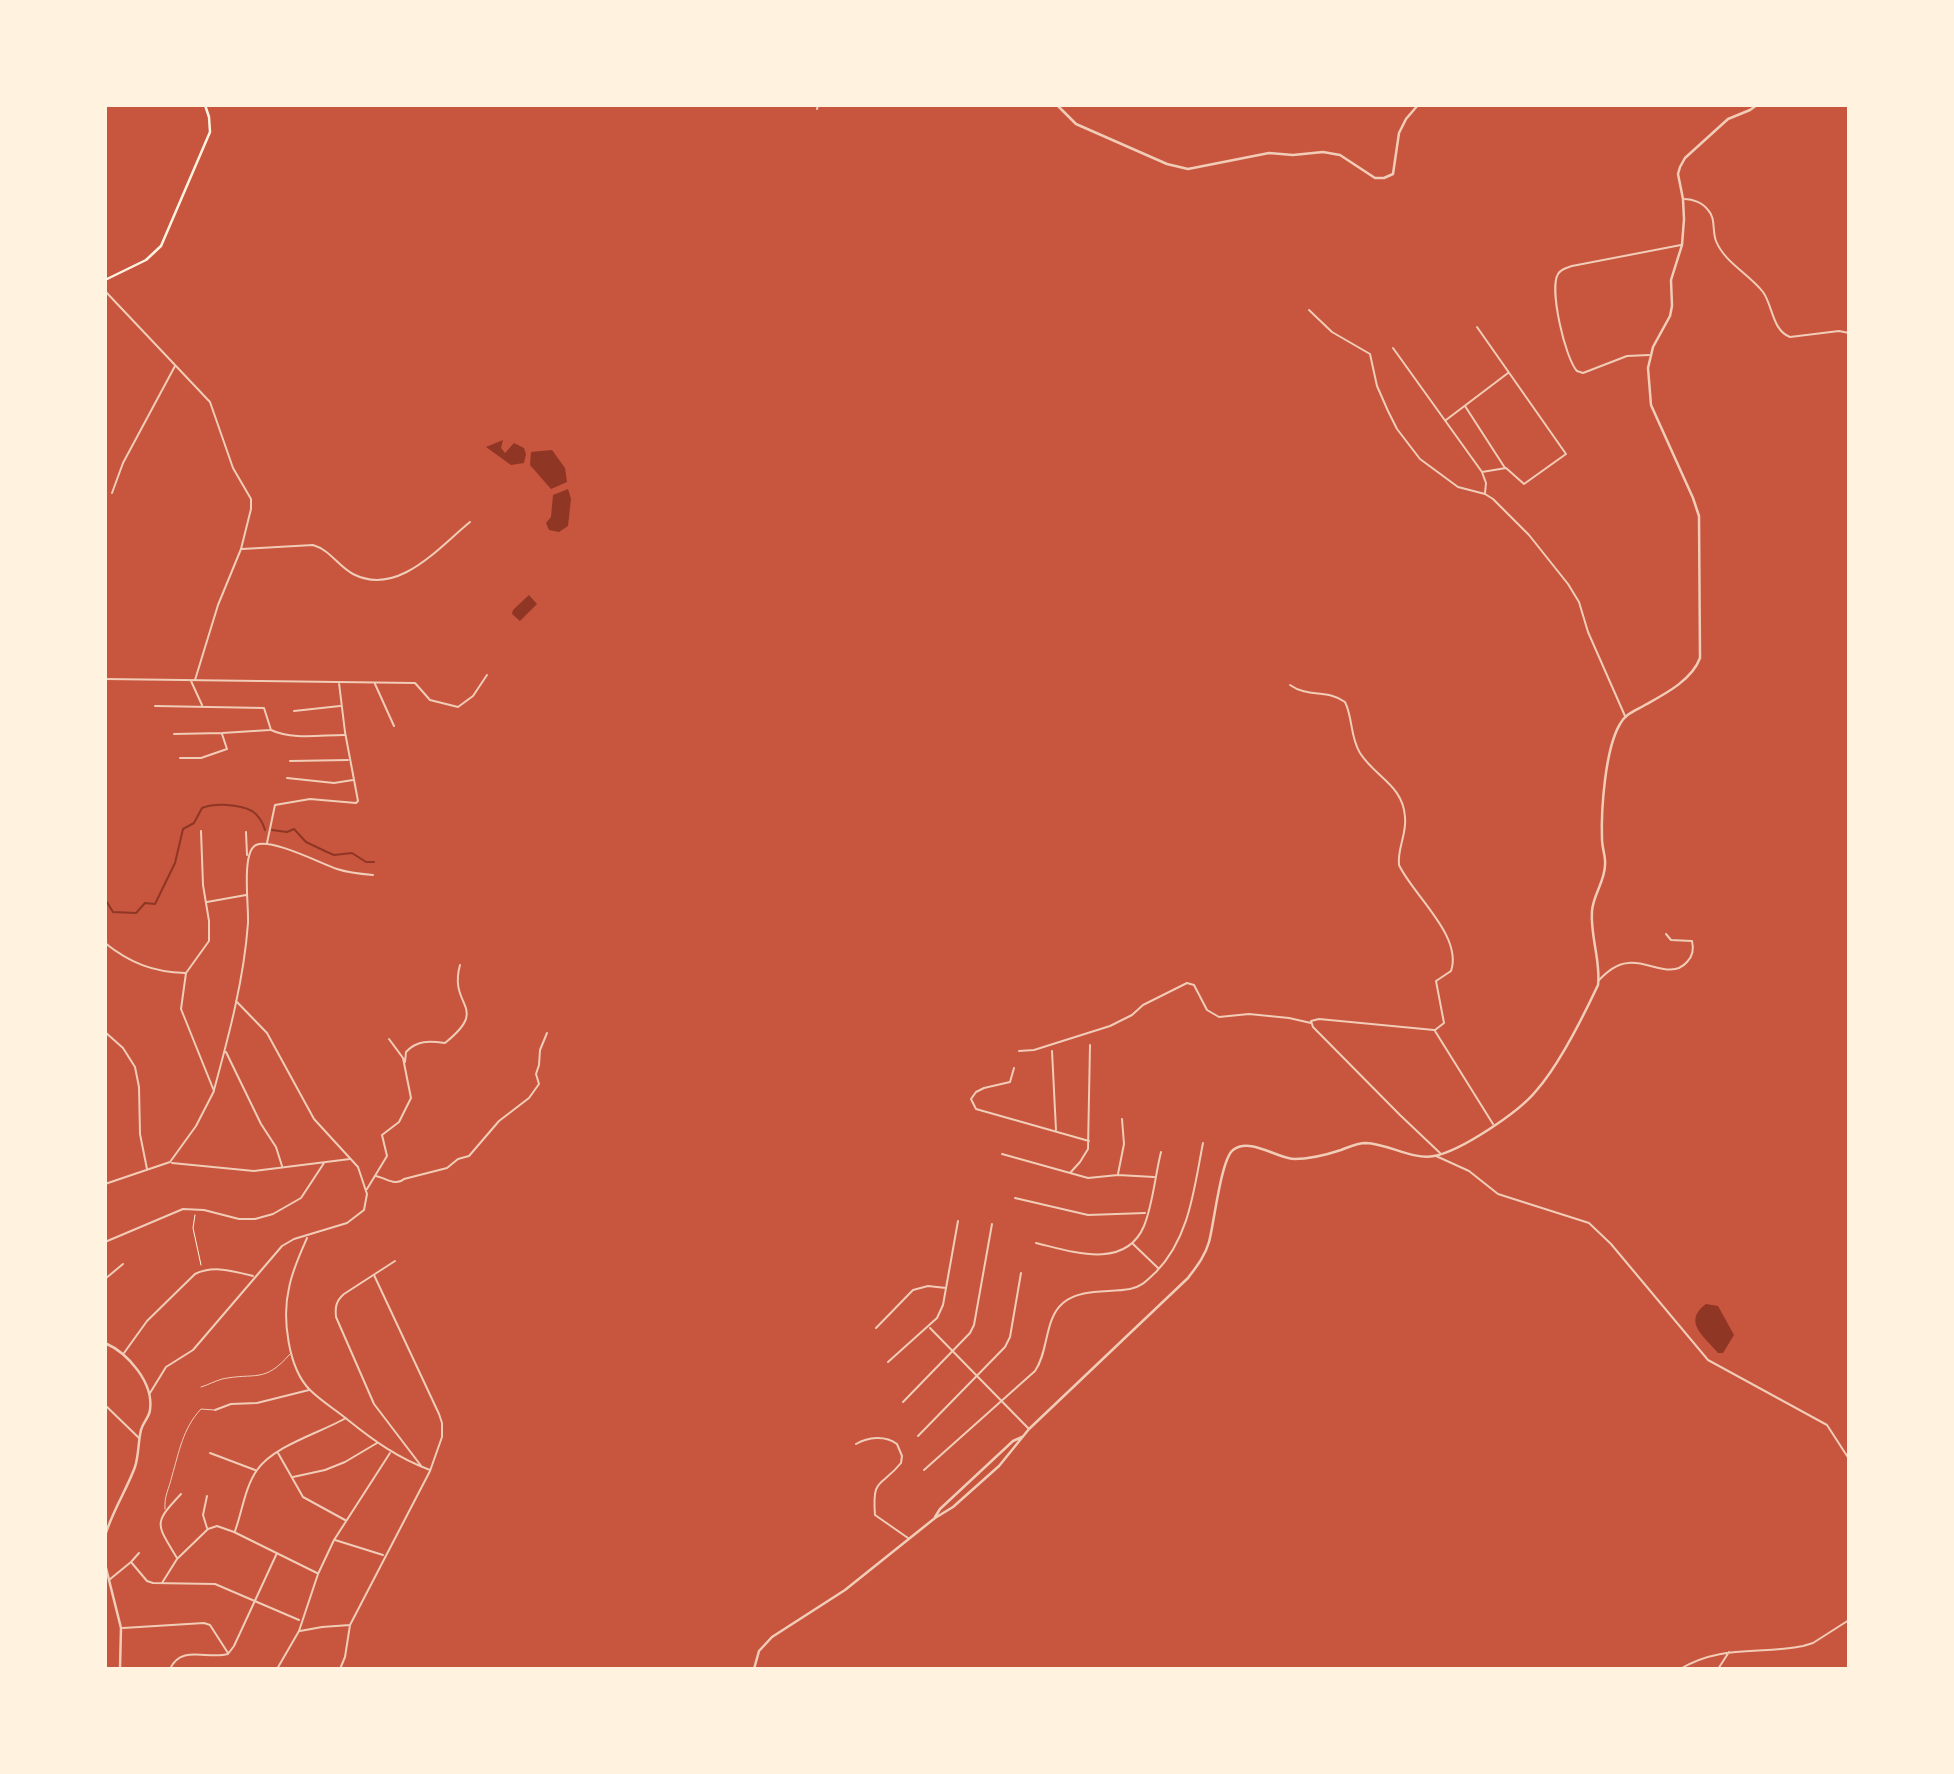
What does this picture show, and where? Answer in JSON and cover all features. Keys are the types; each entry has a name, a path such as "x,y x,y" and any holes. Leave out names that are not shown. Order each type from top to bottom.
{"main road":[{"path":"105,280 146,260 161,246 210,132 205,105"}],"street":[{"path":"1057,105 1070,120 1091,132 1167,164 1183,168 1269,153 1293,155 1323,152 1340,155 1369,176 1380,178 1393,174 1399,133 1418,105"},
{"path":"1435,1156 1463,1144 1535,1093 1561,1054 1595,991 1598,981 1592,911 1605,868 1601,824 1606,780 1618,726 1625,716 1691,674 1700,658 1699,516 1651,405 1647,375 1650,355 1670,316 1671,280 1682,245 1684,199 1678,174 1685,158 1728,119 1757,105"},
{"path":"1684,199 1694,200 1709,210 1714,236 1724,256 1739,267 1764,294 1779,330 1785,335 1790,337 1839,331 1849,333"},
{"path":"1650,355 1627,356 1583,373 1577,371 1570,361 1565,345 1555,280 1561,270 1572,266 1682,245"},
{"path":"105,291 214,410 233,468 251,499 241,549 218,605 195,680"},
{"path":"1309,310 1332,332 1370,354 1377,387 1388,411 1397,429 1420,459 1458,487 1485,494 1493,499 1529,535 1579,602 1588,632 1625,716"},
{"path":"1465,406 1506,468 1524,484 1566,454 1477,327"},
{"path":"1393,348 1482,472 1486,483 1485,494"},
{"path":"113,493 123,463 175,365"},
{"path":"1445,421 1509,372"},
{"path":"1482,472 1506,468"},
{"path":"241,549 313,545 324,549 351,573 362,578 385,580 408,572 470,522"},
{"path":"105,679 416,683 430,700 458,706 474,696 487,675"},
{"path":"190,681 202,706"},
{"path":"267,844 275,805 308,799 358,801 345,736 339,682"},
{"path":"375,683 394,726"},
{"path":"1290,685 1303,693 1336,696 1345,702 1353,738 1360,752 1370,768 1391,784 1399,797 1405,818 1399,865 1446,933 1452,956 1451,971 1436,981 1444,1023 1435,1030 1315,1018 1311,1023"},
{"path":"155,706 264,708 271,730"},
{"path":"294,711 341,706"},
{"path":"174,734 271,730 286,734 345,736"},
{"path":"180,758 201,758 226,749 222,733"},
{"path":"290,761 349,760"},
{"path":"286,778 334,783 354,780"},
{"path":"201,831 202,885 209,921 209,941 186,973 182,1000 183,1016 214,1091"},
{"path":"170,1162 196,1126 214,1091 225,1050 246,937 246,832"},
{"path":"248,863 252,848 267,844 352,873 373,875"},
{"path":"205,902 247,894"},
{"path":"1598,981 1608,971 1625,963 1671,971 1681,968 1691,958 1692,941 1671,940 1666,933"},
{"path":"105,943 117,954 140,966 186,973"},
{"path":"405,1065 406,1052 413,1046 420,1042 444,1043 465,1025 468,1016 456,980 460,965"},
{"path":"1019,1051 1044,1048 1110,1026 1132,1015 1143,1004 1186,983 1194,985 1207,1010 1219,1017 1249,1014 1311,1023 1391,1107 1441,1153"},
{"path":"150,1393 166,1367 193,1350 282,1246 294,1239 308,1237 347,1223 360,1214 366,1204 366,1190 360,1172 351,1158 314,1119 267,1033 236,1001"},
{"path":"1435,1030 1493,1125"},
{"path":"105,1032 122,1048 135,1067 139,1087 139,1134 147,1170"},
{"path":"375,1176 397,1184 447,1168 458,1159 469,1156 499,1121 529,1098 538,1084 536,1074 540,1050 547,1033"},
{"path":"366,1190 388,1154 382,1135 399,1122 411,1098 402,1055 389,1040"},
{"path":"1070,1173 1085,1156 1089,1141 1090,1045"},
{"path":"225,1050 261,1124 276,1147 282,1167"},
{"path":"1052,1051 1056,1131"},
{"path":"1014,1068 1010,1082 976,1092 971,1099 973,1106 982,1112 1089,1141"},
{"path":"1118,1175 1124,1144 1122,1119"},
{"path":"924,1470 1002,1402 1041,1362 1053,1315 1065,1301 1088,1293 1137,1288 1159,1268 1175,1249 1187,1219 1203,1143"},
{"path":"754,1669 760,1651 772,1637 845,1591 985,1479 1009,1455 1029,1429 1188,1278 1209,1242 1224,1167 1232,1150 1239,1147 1251,1146 1293,1158 1310,1158 1370,1143 1413,1154 1435,1156 1469,1171 1498,1194 1590,1223 1611,1244 1708,1360 1827,1425 1849,1459"},
{"path":"1036,1242 1090,1255 1116,1252 1132,1243 1144,1226 1161,1152"},
{"path":"1002,1154 1088,1178 1118,1175 1154,1177"},
{"path":"105,1184 170,1162 248,1171 351,1158"},
{"path":"105,1242 183,1209 196,1209 239,1219 255,1219 272,1214 301,1198 324,1163"},
{"path":"1015,1198 1057,1210 1088,1215 1147,1213"},
{"path":"888,1362 937,1318 943,1305 958,1221"},
{"path":"903,1402 970,1333 974,1325 992,1224"},
{"path":"308,1237 288,1288 290,1354 301,1379 310,1390 377,1443 430,1471"},
{"path":"1132,1243 1159,1268"},
{"path":"395,1261 337,1300 336,1317 374,1404 423,1468"},
{"path":"105,1279 123,1264"},
{"path":"123,1354 147,1321 188,1279 202,1270 226,1270 254,1277"},
{"path":"918,1436 1005,1347 1010,1337 1021,1273"},
{"path":"340,1669 345,1657 350,1625 430,1471 442,1437 442,1423 374,1275"},
{"path":"876,1328 914,1290 928,1286 946,1288"},
{"path":"929,1327 1029,1429"},
{"path":"105,1343 123,1354 134,1365 150,1393 150,1409 140,1431 135,1466 109,1521 105,1536"},
{"path":"215,1410 230,1404 257,1403 310,1390"},
{"path":"105,1405 140,1439"},
{"path":"234,1532 256,1471 277,1452 346,1418"},
{"path":"935,1518 940,1509 1013,1441 1022,1437"},
{"path":"856,1444 863,1440 883,1438 897,1444 902,1456 901,1463 882,1479 875,1489 875,1515 909,1538"},
{"path":"292,1477 325,1470 345,1462 377,1443"},
{"path":"277,1452 303,1497 347,1521"},
{"path":"277,1669 299,1631 318,1574 334,1540 390,1452"},
{"path":"210,1453 256,1471"},
{"path":"177,1559 165,1538 160,1521 181,1494"},
{"path":"206,1496 203,1516 208,1530"},
{"path":"162,1583 177,1559 208,1530 217,1526 318,1574"},
{"path":"334,1540 385,1556"},
{"path":"108,1580 139,1553"},
{"path":"228,1654 278,1553"},
{"path":"131,1562 147,1581 215,1584 301,1621"},
{"path":"105,1564 107,1587 121,1628 120,1669"},
{"path":"1680,1669 1701,1658 1729,1651 1803,1646 1849,1620"},
{"path":"121,1628 204,1623 210,1626 228,1654"},
{"path":"299,1631 350,1625"},
{"path":"1718,1669 1729,1651"},
{"path":"170,1669 176,1659 187,1654 228,1654"}],"lane":[{"path":"201,1387 222,1379 262,1375 278,1367 290,1354"},
{"path":"166,1511 164,1499 179,1445 193,1417 201,1409 215,1410"}],"path":[{"path":"196,1209 192,1228 202,1270"}],"shaded area":[{"path":"503,440 501,448 505,453 514,443 524,448 524,463 511,465 486,447"},
{"path":"552,450 565,468 567,482 551,489 530,465 531,452"},
{"path":"568,489 571,499 568,526 559,532 549,530 546,523 551,517 553,495"},
{"path":"529,595 537,604 520,621 512,614 513,610"},
{"path":"1706,1304 1718,1306 1734,1335 1723,1353 1718,1353 1698,1329 1696,1317"}],"waterway":[{"path":"105,899 113,912 136,913 145,903 155,904 175,863 183,829 194,823 202,808 227,805 247,809 258,817 265,830"},
{"path":"272,830 287,832 294,829 306,842 334,855 352,853 366,862 374,862"}]}
